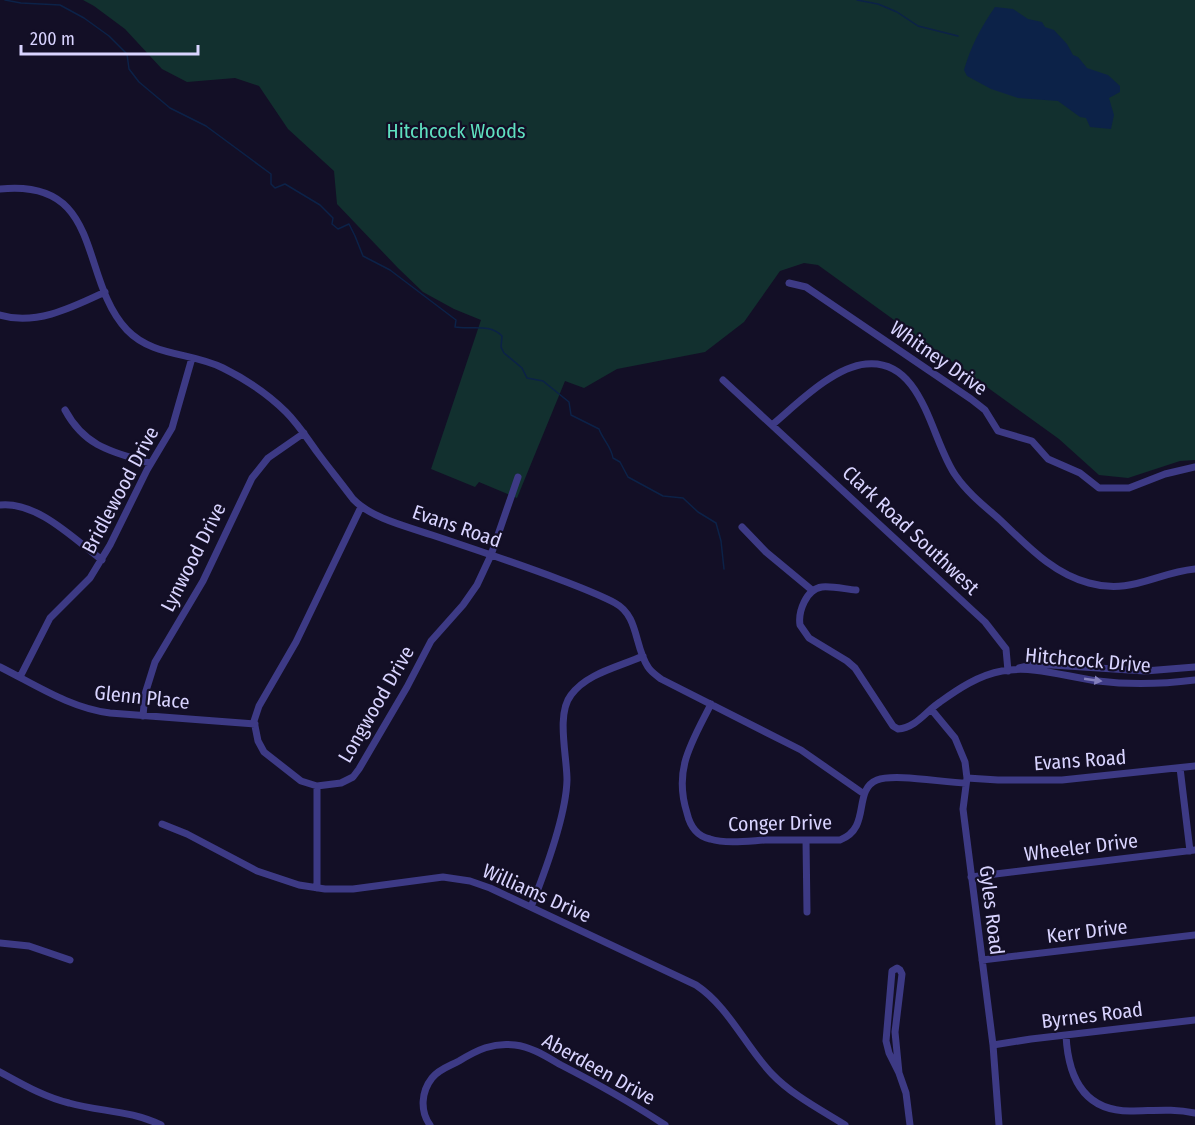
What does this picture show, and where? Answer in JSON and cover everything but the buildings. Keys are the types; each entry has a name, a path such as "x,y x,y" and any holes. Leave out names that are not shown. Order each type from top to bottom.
{"street":[{"name":"Evans Road","path":"0,189 36,190 52,196 64,205 82,229 116,316 136,338 157,350 214,364 248,382 287,412 361,507 375,515 491,555 618,604 634,626 648,668 661,679 801,750 864,794 871,784 885,778 967,781 1062,780 1195,766"},
{"name":"Whitney Drive","path":"789,283 806,287 971,399 985,410 998,430 1032,441 1048,459 1080,473 1100,488 1129,488 1165,474 1195,467"},
{"path":"0,315 19,318 45,316 105,292"},
{"name":"Bridlewood Drive","path":"20,677 49,620 82,587 102,560 150,463 172,428 192,358"},
{"path":"772,425 816,388 851,367 869,363 886,366 905,379 920,398 945,458 957,478 1049,564 1079,580 1107,586 1136,585 1195,569"},
{"name":"Clark Road Southwest","path":"723,380 985,622 1006,649 1011,670"},
{"path":"65,410 73,425 93,443 150,463"},
{"name":"Lynwood Drive","path":"143,716 145,694 155,662 203,581 252,478 268,458 304,433"},
{"name":"Longwood Drive","path":"317,786 341,783 353,777 407,687 431,641 472,594 491,555 518,477"},
{"path":"0,505 20,506 38,513 102,560"},
{"path":"317,888 317,786 301,781 264,752 258,741 256,712 296,642 361,507"},
{"path":"742,527 766,552 813,591"},
{"path":"856,590 825,587 813,591 800,612 799,621 802,631 809,638 852,664 893,726 903,728 922,718 976,680 993,673 1011,670"},
{"path":"531,907 545,874 565,798 567,778 564,714 568,699 574,691 592,677 643,656"},
{"name":"Hitchcock Drive","path":"1011,670 1036,664 1145,671 1195,667"},
{"name":"Glenn Place","path":"0,667 80,707 100,712 255,723"},
{"name":"Hitchcock Drive","path":"1011,670 1046,671 1113,682 1161,683 1195,680"},
{"name":"Conger Drive","path":"711,704 685,758 682,773 683,799 691,825 703,837 714,840 840,840 848,836 859,821 864,794"},
{"name":"Gyles Road","path":"931,710 955,738 965,762 967,781 963,809 993,1045 999,1125"},
{"path":"1180,768 1193,850"},
{"name":"Williams Drive","path":"162,824 187,834 257,871 299,885 353,889 452,877 480,884 676,974 705,991 726,1013 773,1075 788,1088 845,1125"},
{"path":"806,840 807,912"},
{"name":"Wheeler Drive","path":"971,877 1193,850"},
{"name":"Kerr Drive","path":"982,960 1195,935"},
{"path":"0,943 29,946 70,960"},
{"path":"899,1073 896,1032 902,974 897,968 892,971 885,1033 889,1053 906,1093 910,1125"},
{"name":"Byrnes Road","path":"993,1045 1195,1020"},
{"path":"1066,1035 1067,1057 1072,1074 1084,1092 1095,1102 1107,1108 1123,1111 1166,1109 1195,1113"},
{"name":"Aberdeen Drive","path":"430,1125 424,1112 423,1100 428,1084 434,1076 477,1051 506,1044 523,1046 545,1056 665,1125"},
{"path":"0,1072 62,1101 130,1114 161,1125"}],"green space":[{"name":"Hitchcock Woods","path":"83,0 1195,0 1195,460 1180,461 1128,478 1099,475 1059,439 818,265 804,263 780,271 744,322 705,352 617,369 584,388 565,381 517,498 479,482 475,487 431,469 481,320 454,309 423,292 337,204 334,171 288,129 259,86 235,78 187,82 162,69 125,29"}],"water":[{"path":"995,7 1013,9 1028,19 1042,22 1045,27 1054,30 1067,44 1073,55 1078,57 1087,68 1108,75 1120,86 1120,92 1109,98 1114,115 1111,129 1090,127 1086,118 1080,117 1058,101 1018,98 991,89 967,76 964,70 970,53"}],"waterway":[{"path":"5,0 60,5 84,18 109,36 127,54 129,69 139,82 170,108 206,126 271,174 271,184 275,188 285,184 320,205 333,218 332,224 338,229 349,224 363,256 390,270 456,320 455,327 486,328 497,332 502,336 501,347 504,353 522,368 527,378 543,381 569,402 571,415 599,429 613,458 620,462 628,477 663,496 683,498 698,512 716,523 721,541 724,569"},
{"path":"857,0 878,4 897,12 918,26 958,36"}]}
